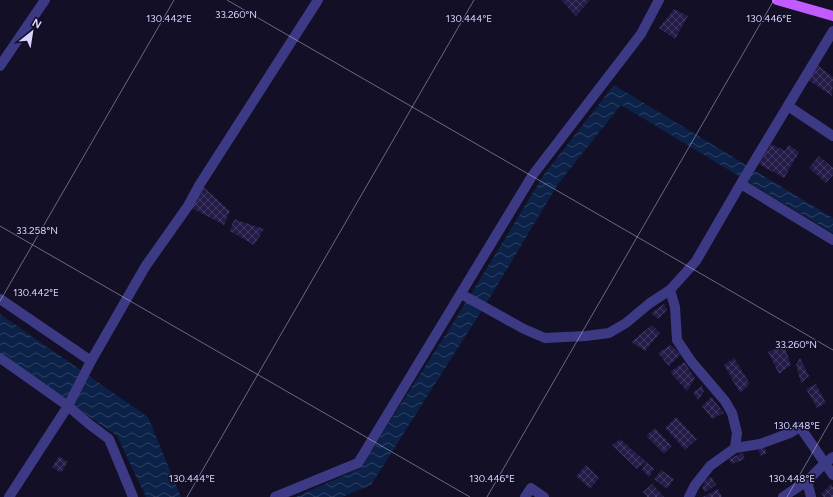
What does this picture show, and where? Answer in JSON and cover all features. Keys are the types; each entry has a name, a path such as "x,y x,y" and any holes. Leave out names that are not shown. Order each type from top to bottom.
{"main road":[{"path":"777,0 833,16"}],"street":[{"path":"0,66 45,0"},
{"path":"9,497 68,406 91,361 145,267 188,206 200,184 318,0"},
{"path":"275,497 358,463 532,176 641,34 659,0"},
{"path":"461,294 524,329 545,338 609,333 626,323 650,303 670,290 696,261 751,166 833,31"},
{"path":"788,106 833,136"},
{"path":"742,182 833,240"},
{"path":"670,290 675,307 677,340 725,401 732,413 737,433 734,448"},
{"path":"0,298 91,361"},
{"path":"0,358 68,406 109,439 133,497"},
{"path":"689,497 695,485 710,466 734,448 760,444 790,433 800,427 805,436 829,460 833,475"},
{"path":"783,497 807,481 829,460"},
{"path":"807,481 811,497"},
{"path":"525,497 532,488 544,497"}],"water":[{"path":"614,85 833,218 833,233 621,105 558,184 489,299 371,485 342,497 295,497 359,469 455,320 545,173"},
{"path":"0,314 148,417 181,497 146,497 117,436 0,355"}],"building":[{"path":"561,0 590,0 576,16"},
{"path":"674,9 688,16 675,39 659,28"},
{"path":"817,65 833,77 832,96 808,80"},
{"path":"771,144 785,151 789,145 799,152 784,178 759,164"},
{"path":"819,156 833,168 833,175 826,183 809,168"},
{"path":"200,184 230,211 224,225 188,206"},
{"path":"234,219 264,229 254,245 230,231"},
{"path":"664,304 667,310 658,319 651,313"},
{"path":"652,325 660,333 645,351 631,342"},
{"path":"670,345 681,354 669,366 658,353"},
{"path":"784,345 791,365 779,374 768,352"},
{"path":"734,358 750,384 740,393 724,365"},
{"path":"800,358 809,376 801,383 796,365"},
{"path":"684,362 695,378 687,391 670,372"},
{"path":"816,384 826,403 817,408 806,389"},
{"path":"702,386 704,391 698,400 693,393"},
{"path":"711,397 724,413 712,419 702,406"},
{"path":"676,417 697,439 685,450 665,428"},
{"path":"655,428 672,446 664,454 646,436"},
{"path":"620,439 646,462 637,469 612,445"},
{"path":"764,447 767,453 761,456 758,450"},
{"path":"742,453 745,459 732,464 729,459"},
{"path":"59,456 68,462 61,473 52,467"},
{"path":"646,462 654,469 649,477 642,470"},
{"path":"586,465 599,478 590,489 576,476"},
{"path":"661,470 674,479 667,489 654,479"},
{"path":"711,477 716,485 705,492 702,487 705,483 704,481"},
{"path":"652,484 664,497 647,497 643,492"},
{"path":"831,484 833,488 833,497 824,497 821,494"},
{"path":"718,489 722,497 703,497"}]}
